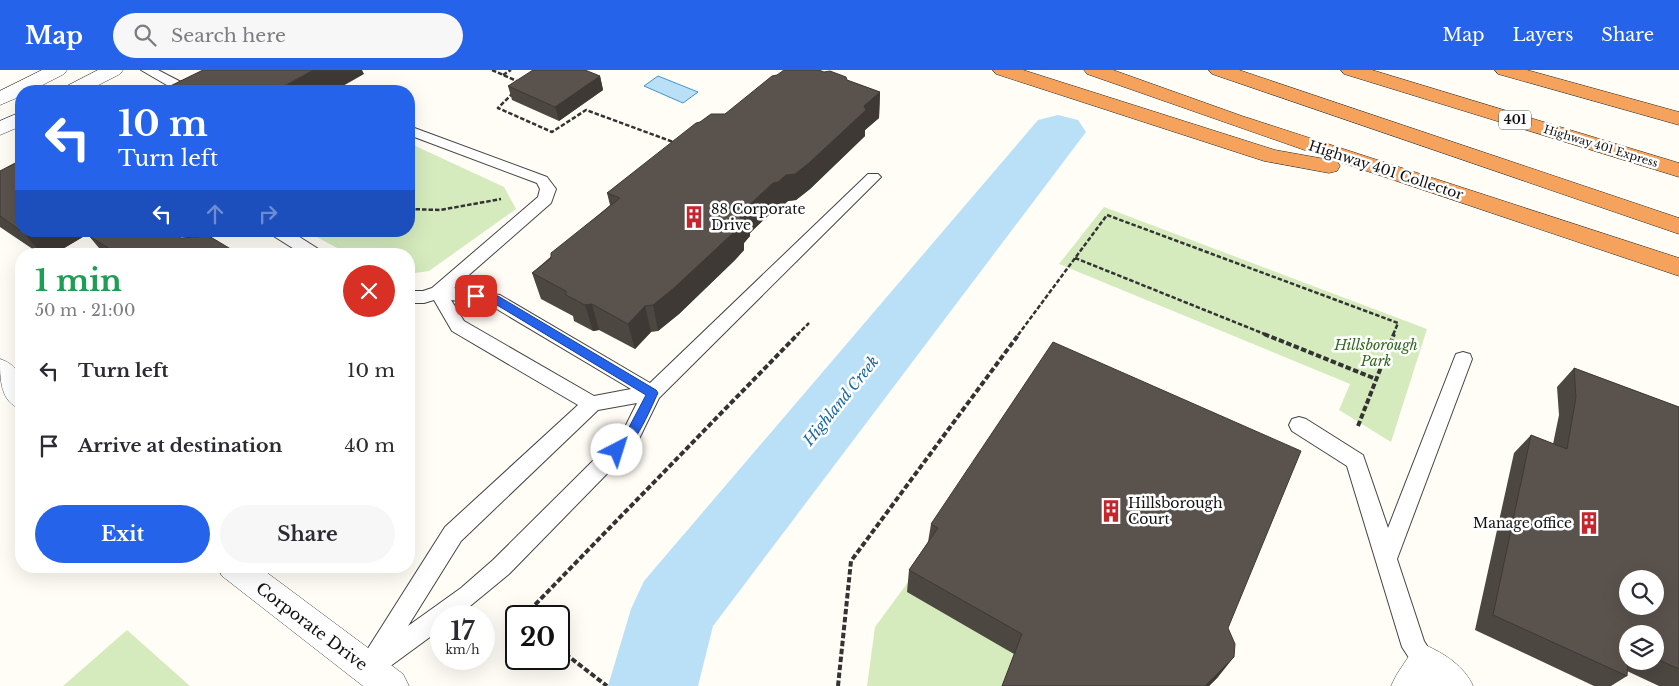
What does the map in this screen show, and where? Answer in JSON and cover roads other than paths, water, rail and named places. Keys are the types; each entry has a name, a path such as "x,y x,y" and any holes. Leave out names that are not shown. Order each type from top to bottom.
{"highway":[{"path":"1002,70 1272,156 1424,182"},
{"name":"Highway 401 Collector","path":"1094,70 1235,120 1679,267"},
{"path":"1219,70 1679,226"},
{"name":"Highway 401 Express","path":"1350,70 1679,170"},
{"path":"1505,70 1679,119"}],"street":[{"path":"28,85 57,70"},
{"path":"84,85 113,70"},
{"path":"0,99 15,91"},
{"path":"0,128 15,121"},
{"path":"0,369 15,390"},
{"path":"0,395 15,403"},
{"name":"Corporate Drive","path":"242,573 380,677"},
{"path":"1417,674 1455,686"}],"lane":[{"path":"148,70 176,85"},
{"path":"187,85 216,70"},
{"path":"415,132 542,180 548,189 545,199 438,292 424,297 415,297"},
{"path":"380,677 501,567 630,437 652,393 873,177"},
{"path":"287,237 305,248"},
{"path":"438,292 494,299 652,393"},
{"path":"438,292 458,326 592,404"},
{"path":"1386,560 1463,359"},
{"path":"380,677 453,534 592,404 652,393"},
{"path":"1299,425 1356,461 1414,647 1417,674"}],"water":[{"path":"658,76 698,92 683,103 644,86"}],"waterway":[{"name":"Highland Creek","path":"653,686 674,609 1058,132"}],"place":[{"name":"88 Corporate Drive","path":"694,217"},
{"name":"Hillsborough Court","path":"1111,511"},
{"name":"Manage office","path":"1589,523"}],"park label":[{"name":"Hillsborough Park","path":"1376,354"}]}
